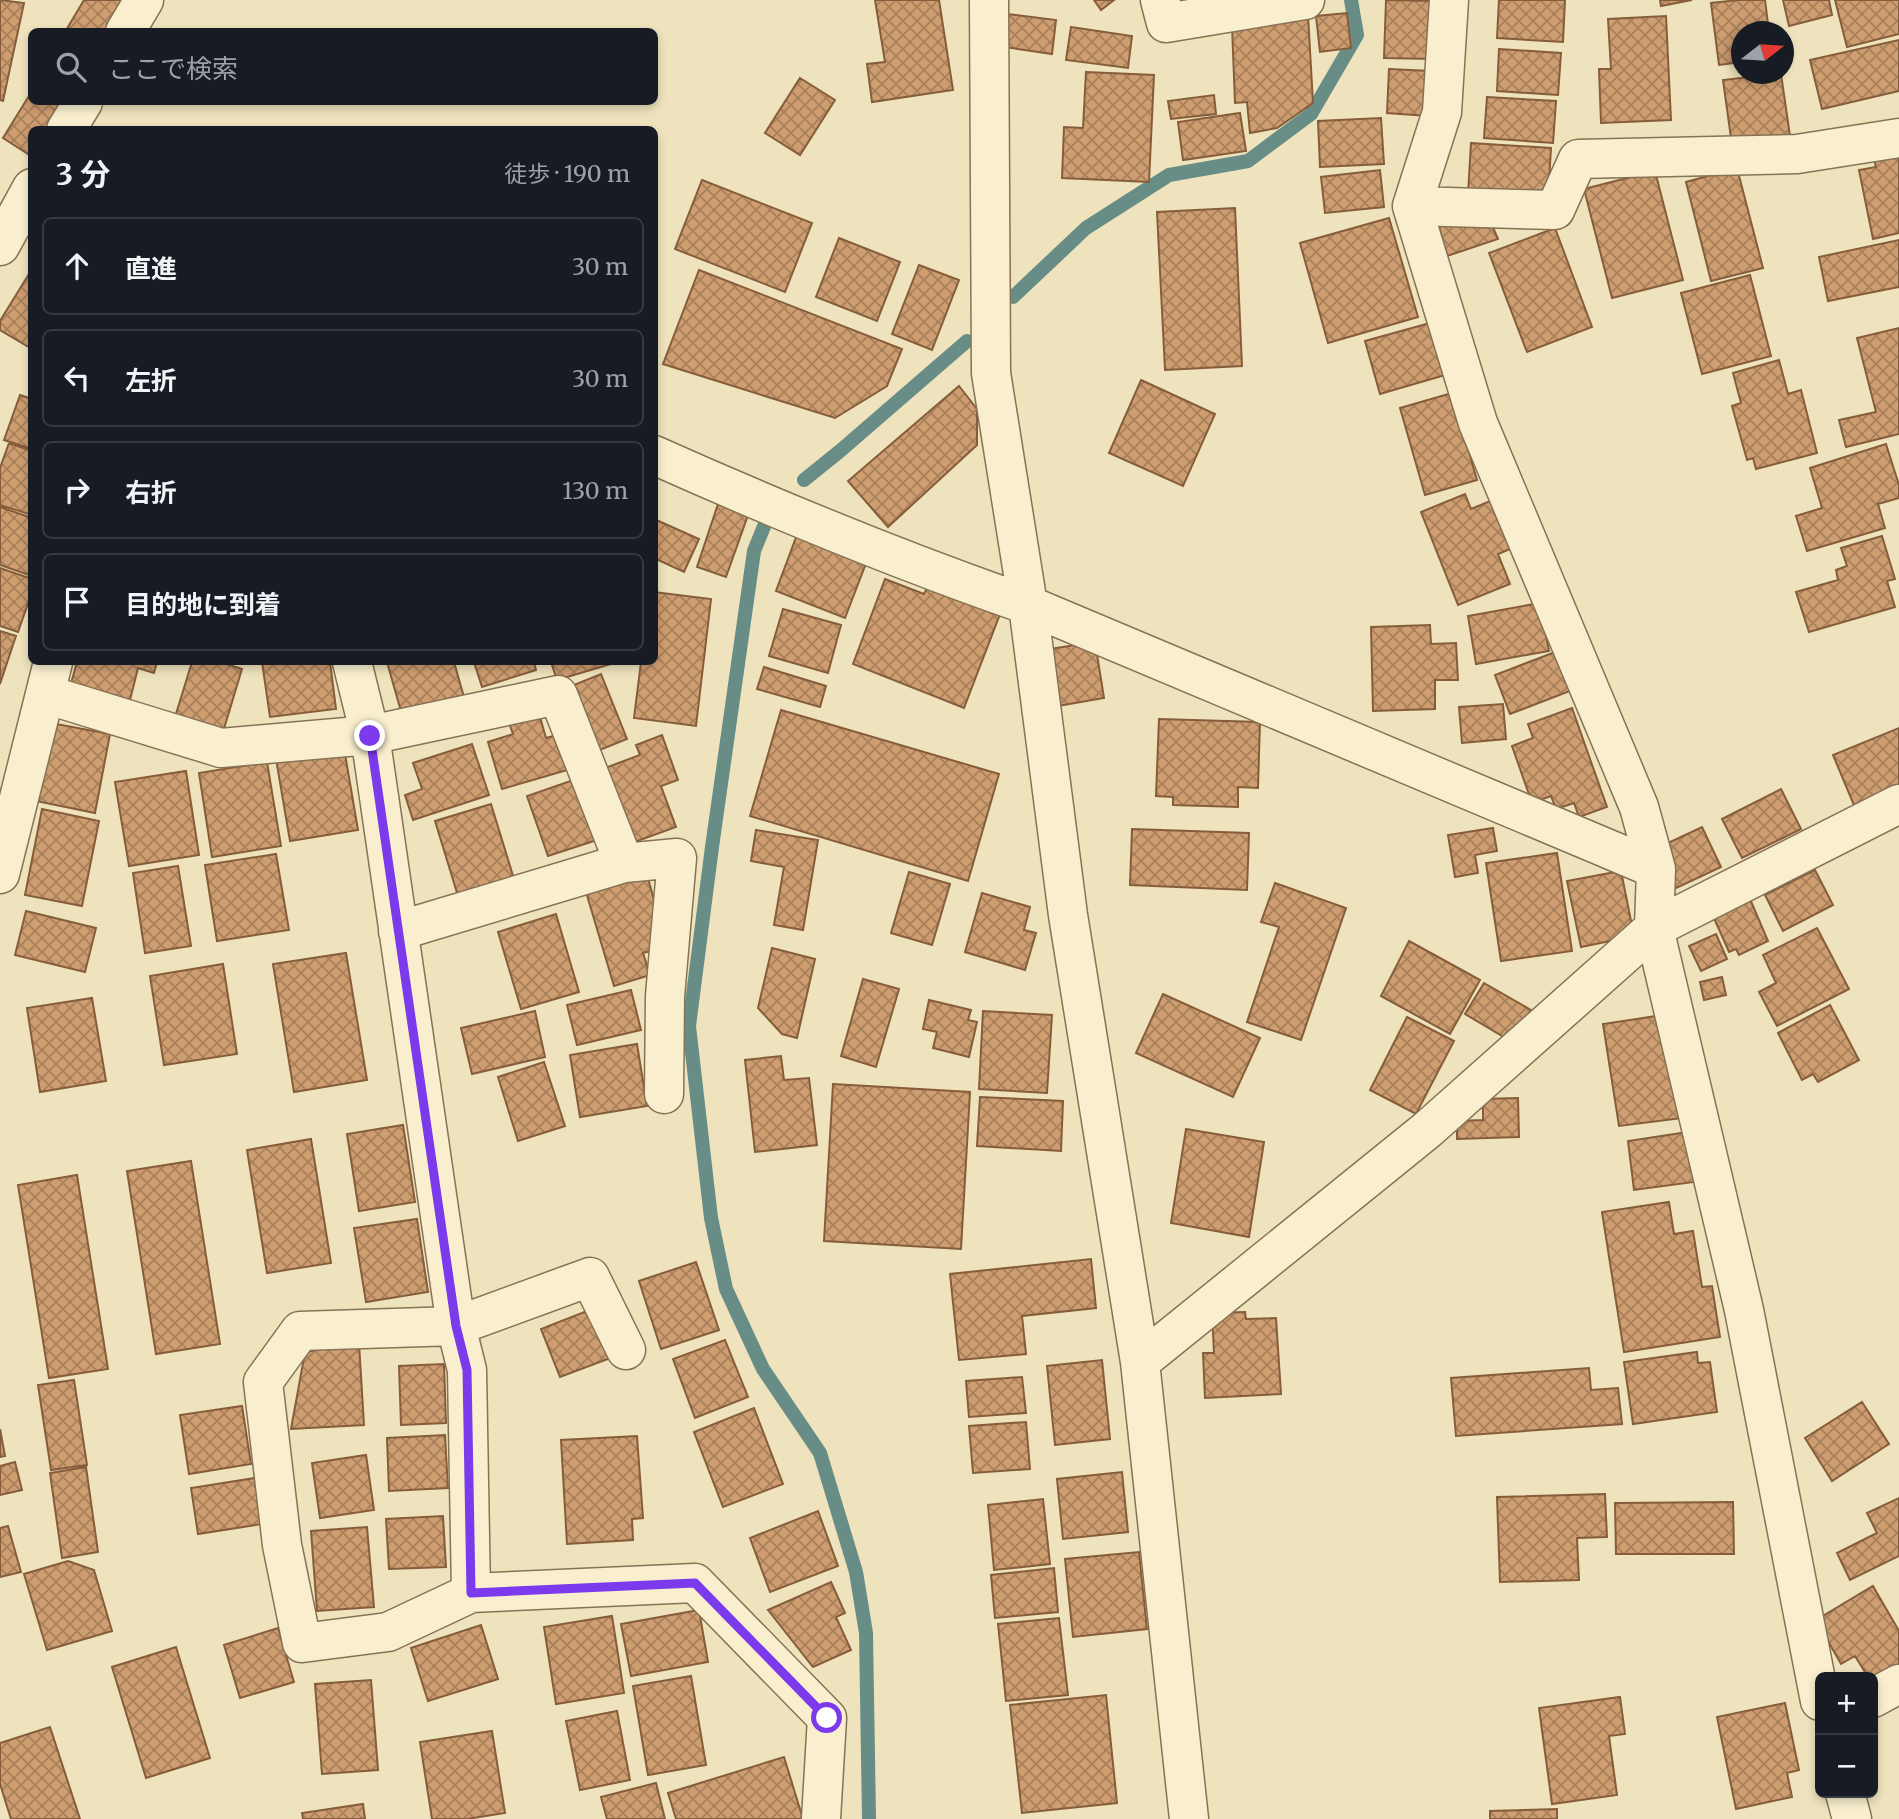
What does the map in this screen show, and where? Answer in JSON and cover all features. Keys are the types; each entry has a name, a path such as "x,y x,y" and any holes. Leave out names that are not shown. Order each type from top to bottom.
{"street":[{"path":"127,28 144,0"},
{"path":"989,0 991,373 1028,605 1068,915 1140,1362 1189,1819"},
{"path":"1160,0 1166,23 1305,0"},
{"path":"1449,0 1442,112 1412,206 1478,423 1639,807 1656,869 1654,928 1744,1310 1815,1675"},
{"path":"68,126 81,105"},
{"path":"1412,206 1555,210 1578,159 1797,154 1899,138"},
{"path":"0,246 28,195"},
{"path":"658,457 715,483 933,572 1028,605 1656,869"},
{"path":"353,665 370,736 456,1326 467,1370 471,1593"},
{"path":"0,874 49,678 221,748 370,736 558,695 624,863"},
{"path":"1140,1362 1427,1130 1654,928 1899,804"},
{"path":"398,930 624,863 677,858 665,996 664,1094"},
{"path":"626,1350 590,1277 456,1326 300,1331 263,1382 282,1545 302,1643 388,1632 471,1593 695,1583 827,1718 821,1819"},
{"path":"1878,1695 1899,1684"},
{"path":"1846,1798 1852,1819"}],"building":[{"path":"0,0 24,3 3,101 0,100"},
{"path":"84,0 126,0 111,28 67,28"},
{"path":"875,0 939,0 953,90 872,102 867,64 885,62"},
{"path":"1094,0 1114,0 1101,10"},
{"path":"1386,0 1434,1 1433,59 1384,58"},
{"path":"1499,0 1565,0 1563,42 1497,38"},
{"path":"1660,0 1692,0 1661,6"},
{"path":"1765,0 1768,21 1731,21 1731,63 1719,65 1711,3"},
{"path":"1783,0 1829,0 1832,15 1794,25 1794,21 1788,21"},
{"path":"1835,0 1899,0 1899,34 1847,47"},
{"path":"1347,13 1351,48 1320,52 1316,16"},
{"path":"1007,14 1056,20 1052,54 1004,47"},
{"path":"1308,15 1313,103 1277,128 1250,133 1247,102 1235,103 1232,26"},
{"path":"1666,16 1671,120 1601,123 1599,69 1611,69 1608,19"},
{"path":"1071,27 1132,36 1128,68 1066,60"},
{"path":"1899,40 1899,91 1822,109 1810,60"},
{"path":"1499,49 1561,53 1558,95 1497,91"},
{"path":"1389,69 1430,71 1427,116 1387,113"},
{"path":"1086,72 1154,75 1149,182 1062,178 1064,127 1083,128"},
{"path":"800,78 835,100 800,155 765,133"},
{"path":"1731,79 1731,84 1782,84 1790,136 1732,145 1723,80"},
{"path":"1214,95 1216,114 1171,119 1168,101"},
{"path":"28,97 28,105 62,105 49,126 28,126 28,154 3,138"},
{"path":"1487,97 1556,101 1553,143 1484,138"},
{"path":"1240,113 1246,151 1183,160 1178,122"},
{"path":"1381,118 1384,164 1320,167 1318,121"},
{"path":"1471,143 1551,148 1548,199 1468,194"},
{"path":"1899,145 1899,233 1873,239 1859,170 1876,167 1872,151"},
{"path":"1737,168 1763,268 1711,281 1686,182"},
{"path":"1380,170 1384,207 1325,213 1321,177"},
{"path":"1655,171 1683,280 1612,298 1584,189"},
{"path":"702,180 812,223 785,292 675,249"},
{"path":"1235,208 1242,366 1165,370 1157,212"},
{"path":"1488,216 1498,239 1447,256 1437,219"},
{"path":"1389,218 1418,317 1328,343 1300,243"},
{"path":"1555,228 1592,327 1527,352 1489,253"},
{"path":"839,238 900,262 877,321 816,297"},
{"path":"1899,240 1899,287 1828,301 1819,257"},
{"path":"919,265 959,280 932,350 892,334"},
{"path":"699,270 902,349 887,386 835,418 663,364"},
{"path":"1750,275 1771,356 1702,374 1681,293"},
{"path":"28,276 28,347 0,330 0,321"},
{"path":"1430,323 1445,375 1380,394 1365,341"},
{"path":"1899,328 1899,434 1846,447 1839,420 1876,412 1857,338"},
{"path":"1779,360 1788,394 1801,390 1817,453 1756,469 1753,458 1747,460 1732,406 1741,403 1733,373"},
{"path":"1141,380 1215,414 1183,486 1109,453"},
{"path":"959,386 977,409 977,445 888,527 848,481"},
{"path":"1452,393 1477,480 1425,495 1400,408"},
{"path":"20,395 28,398 28,448 4,440"},
{"path":"9,443 28,450 28,514 0,505 0,468"},
{"path":"1886,444 1899,485 1899,498 1878,504 1885,528 1807,551 1796,516 1822,508 1810,468"},
{"path":"1465,494 1471,509 1495,499 1515,547 1498,554 1510,584 1458,605 1421,512"},
{"path":"718,504 748,515 726,577 697,567"},
{"path":"0,507 28,517 28,575 0,565"},
{"path":"658,521 699,539 684,572 658,560"},
{"path":"798,532 868,558 845,618 776,591"},
{"path":"1882,536 1895,579 1887,581 1895,607 1809,632 1796,592 1838,580 1836,570 1847,566 1841,548"},
{"path":"0,568 28,578 28,603 18,632 0,626"},
{"path":"885,579 924,594 928,586 1000,614 964,708 853,664"},
{"path":"658,592 711,599 696,726 634,718 641,665 658,665"},
{"path":"1540,603 1549,651 1476,664 1468,616"},
{"path":"783,609 841,625 828,673 769,656"},
{"path":"1430,625 1431,644 1456,643 1458,680 1435,680 1435,709 1373,711 1371,627"},
{"path":"0,631 16,636 0,684"},
{"path":"1095,642 1104,698 1052,707 1043,650"},
{"path":"1555,652 1570,691 1510,714 1495,675"},
{"path":"76,665 156,665 154,673 138,668 129,704 70,687"},
{"path":"191,665 229,665 242,669 223,732 175,717"},
{"path":"262,665 330,665 336,709 270,717"},
{"path":"388,665 455,665 464,697 402,715"},
{"path":"475,665 535,665 536,670 482,687"},
{"path":"552,665 608,665 557,680"},
{"path":"764,667 826,686 820,707 757,689"},
{"path":"601,674 627,739 595,752 569,687"},
{"path":"1503,704 1506,739 1462,743 1459,707"},
{"path":"1572,708 1607,807 1579,817 1574,803 1556,809 1551,796 1532,803 1512,746 1533,738 1528,724"},
{"path":"538,710 546,738 557,735 567,770 502,789 488,742 513,734 508,720"},
{"path":"781,710 999,774 968,881 750,816"},
{"path":"1159,719 1260,722 1258,788 1238,787 1238,807 1173,805 1173,797 1156,796"},
{"path":"51,723 110,734 95,813 36,801"},
{"path":"1899,728 1899,791 1856,810 1833,755"},
{"path":"662,735 678,780 661,786 676,827 632,843 605,768 640,755 636,745"},
{"path":"472,744 489,795 413,820 405,795 422,789 413,763"},
{"path":"344,748 358,830 290,841 276,759"},
{"path":"267,762 281,846 212,857 199,773"},
{"path":"186,771 199,855 129,866 115,782"},
{"path":"582,777 603,838 548,856 527,796"},
{"path":"1781,789 1801,829 1742,858 1722,819"},
{"path":"491,804 514,879 458,896 435,821"},
{"path":"42,809 99,821 82,906 25,895"},
{"path":"1702,827 1721,867 1672,890 1653,850"},
{"path":"1493,828 1497,851 1475,855 1478,873 1455,877 1448,835"},
{"path":"1132,829 1249,833 1247,890 1130,885"},
{"path":"756,830 818,840 803,930 774,925 784,867 751,861"},
{"path":"1557,853 1572,951 1501,961 1486,863"},
{"path":"276,854 289,930 217,941 205,865"},
{"path":"178,866 191,946 145,953 133,873"},
{"path":"1815,870 1833,905 1783,931 1765,895"},
{"path":"1621,871 1634,936 1581,947 1567,881"},
{"path":"909,872 950,884 932,945 891,933"},
{"path":"647,875 663,931 651,935 655,950 643,953 650,975 614,986 586,892"},
{"path":"1275,883 1346,908 1301,1040 1247,1022 1279,927 1261,922"},
{"path":"982,893 1030,907 1024,930 1036,933 1025,970 965,952"},
{"path":"1750,899 1768,941 1739,955 1736,949 1729,952 1713,916"},
{"path":"26,911 96,928 85,972 15,955"},
{"path":"556,914 579,992 521,1009 498,932"},
{"path":"1817,928 1849,989 1777,1026 1759,992 1776,983 1763,955"},
{"path":"1716,934 1727,959 1701,971 1689,946"},
{"path":"1409,941 1480,980 1450,1034 1381,996"},
{"path":"772,948 815,959 797,1038 782,1034 758,1008"},
{"path":"346,953 367,1080 294,1092 273,964"},
{"path":"223,964 237,1054 164,1065 150,976"},
{"path":"1722,977 1726,995 1704,1000 1700,982"},
{"path":"863,979 899,989 876,1067 841,1056"},
{"path":"1484,983 1531,1010 1512,1042 1465,1014"},
{"path":"631,990 641,1030 577,1045 567,1005"},
{"path":"1163,994 1260,1038 1233,1097 1136,1053"},
{"path":"92,998 106,1081 40,1092 27,1008"},
{"path":"929,1000 971,1010 968,1020 977,1022 969,1057 933,1048 937,1032 923,1029"},
{"path":"1830,1005 1859,1060 1818,1082 1813,1074 1802,1080 1778,1033"},
{"path":"535,1011 545,1057 472,1074 461,1028"},
{"path":"983,1011 1052,1015 1047,1093 979,1089"},
{"path":"1663,1015 1683,1118 1619,1126 1603,1024"},
{"path":"1407,1017 1454,1041 1416,1114 1370,1090"},
{"path":"637,1044 647,1106 580,1117 570,1055"},
{"path":"781,1056 784,1080 809,1078 817,1145 755,1152 745,1060"},
{"path":"544,1062 565,1126 518,1141 498,1077"},
{"path":"833,1084 970,1092 961,1249 824,1241"},
{"path":"980,1097 1063,1101 1061,1151 977,1146"},
{"path":"1518,1098 1519,1137 1457,1139 1457,1121 1483,1120 1483,1099"},
{"path":"403,1125 415,1202 359,1211 347,1134"},
{"path":"1186,1129 1264,1142 1249,1237 1171,1223"},
{"path":"1688,1132 1694,1182 1634,1190 1628,1141"},
{"path":"311,1139 331,1263 267,1273 247,1150"},
{"path":"191,1161 220,1344 156,1354 127,1171"},
{"path":"77,1175 108,1369 49,1378 18,1185"},
{"path":"1669,1202 1674,1234 1693,1231 1702,1287 1712,1286 1720,1337 1624,1352 1602,1212"},
{"path":"417,1219 428,1292 366,1302 354,1228"},
{"path":"1091,1259 1096,1308 1022,1316 1026,1354 959,1360 950,1274"},
{"path":"696,1262 719,1330 661,1349 639,1281"},
{"path":"597,1307 616,1356 560,1377 541,1329"},
{"path":"1245,1312 1246,1319 1276,1318 1281,1394 1205,1398 1203,1353 1214,1353 1212,1313"},
{"path":"725,1340 748,1397 695,1418 673,1359"},
{"path":"359,1343 364,1425 291,1429 305,1352"},
{"path":"1697,1352 1698,1363 1710,1362 1717,1412 1633,1424 1624,1362"},
{"path":"1102,1360 1110,1439 1055,1445 1047,1366"},
{"path":"444,1364 446,1423 401,1425 399,1366"},
{"path":"1589,1368 1591,1390 1618,1388 1622,1424 1456,1436 1451,1378"},
{"path":"1022,1377 1026,1413 969,1417 966,1381"},
{"path":"74,1380 87,1465 51,1470 38,1385"},
{"path":"1862,1402 1889,1444 1832,1481 1805,1438"},
{"path":"242,1406 251,1464 189,1474 180,1415"},
{"path":"754,1408 783,1484 723,1507 694,1432"},
{"path":"1026,1422 1030,1469 973,1473 969,1426"},
{"path":"0,1429 5,1456 0,1457"},
{"path":"445,1435 448,1488 389,1491 387,1438"},
{"path":"637,1436 643,1518 632,1519 633,1540 567,1544 561,1440"},
{"path":"366,1455 374,1510 320,1518 312,1463"},
{"path":"15,1462 22,1490 0,1495 0,1466"},
{"path":"86,1467 98,1552 62,1558 50,1473"},
{"path":"1122,1472 1128,1532 1063,1539 1057,1479"},
{"path":"255,1478 262,1524 198,1534 191,1488"},
{"path":"1605,1494 1607,1537 1577,1538 1579,1580 1500,1582 1497,1497"},
{"path":"1899,1498 1899,1556 1850,1580 1837,1553 1877,1533 1867,1513"},
{"path":"1043,1499 1050,1564 994,1570 988,1505"},
{"path":"1733,1502 1734,1554 1616,1554 1615,1503"},
{"path":"818,1511 838,1566 770,1592 750,1538"},
{"path":"443,1516 446,1567 389,1569 386,1519"},
{"path":"8,1526 21,1572 0,1577 0,1528"},
{"path":"367,1527 374,1607 317,1611 311,1531"},
{"path":"1139,1552 1147,1629 1073,1637 1065,1559"},
{"path":"68,1561 94,1570 112,1631 47,1650 24,1574"},
{"path":"1054,1568 1058,1612 995,1618 991,1575"},
{"path":"831,1582 845,1613 836,1617 851,1650 813,1667 768,1610"},
{"path":"1873,1586 1899,1631 1899,1664 1878,1676 1878,1672 1865,1672 1855,1656 1841,1664 1816,1620"},
{"path":"699,1610 708,1662 631,1676 621,1624"},
{"path":"612,1616 624,1693 556,1704 544,1627"},
{"path":"1059,1618 1068,1695 1006,1701 998,1624"},
{"path":"481,1625 498,1679 428,1701 411,1648"},
{"path":"278,1628 294,1682 240,1698 224,1645"},
{"path":"176,1647 210,1758 146,1778 112,1667"},
{"path":"691,1676 706,1765 648,1775 633,1686"},
{"path":"371,1680 378,1770 322,1774 315,1684"},
{"path":"1106,1695 1117,1803 1022,1813 1010,1705"},
{"path":"1620,1697 1625,1734 1609,1736 1617,1795 1552,1804 1539,1708"},
{"path":"1785,1703 1799,1770 1787,1773 1792,1797 1736,1809 1717,1717"},
{"path":"617,1711 630,1780 580,1790 566,1721"},
{"path":"50,1727 80,1819 11,1819 0,1784 0,1743"},
{"path":"492,1731 505,1813 467,1819 432,1819 420,1742"},
{"path":"784,1757 803,1819 676,1819 668,1793"},
{"path":"656,1783 665,1819 607,1819 601,1797"},
{"path":"363,1804 365,1819 303,1819 302,1813"},
{"path":"1557,1809 1557,1819 1490,1819 1490,1811"}],"waterway":[{"path":"1013,297 1086,228 1169,175 1248,161 1311,114 1357,35 1351,0"},
{"path":"804,480 967,341"},
{"path":"765,524 754,551 689,1026 711,1218 726,1289 763,1369 820,1453 856,1572 866,1633 869,1819"}],"route":[{"path":"370,736 456,1326 467,1370 471,1593 695,1583 827,1718"}]}
